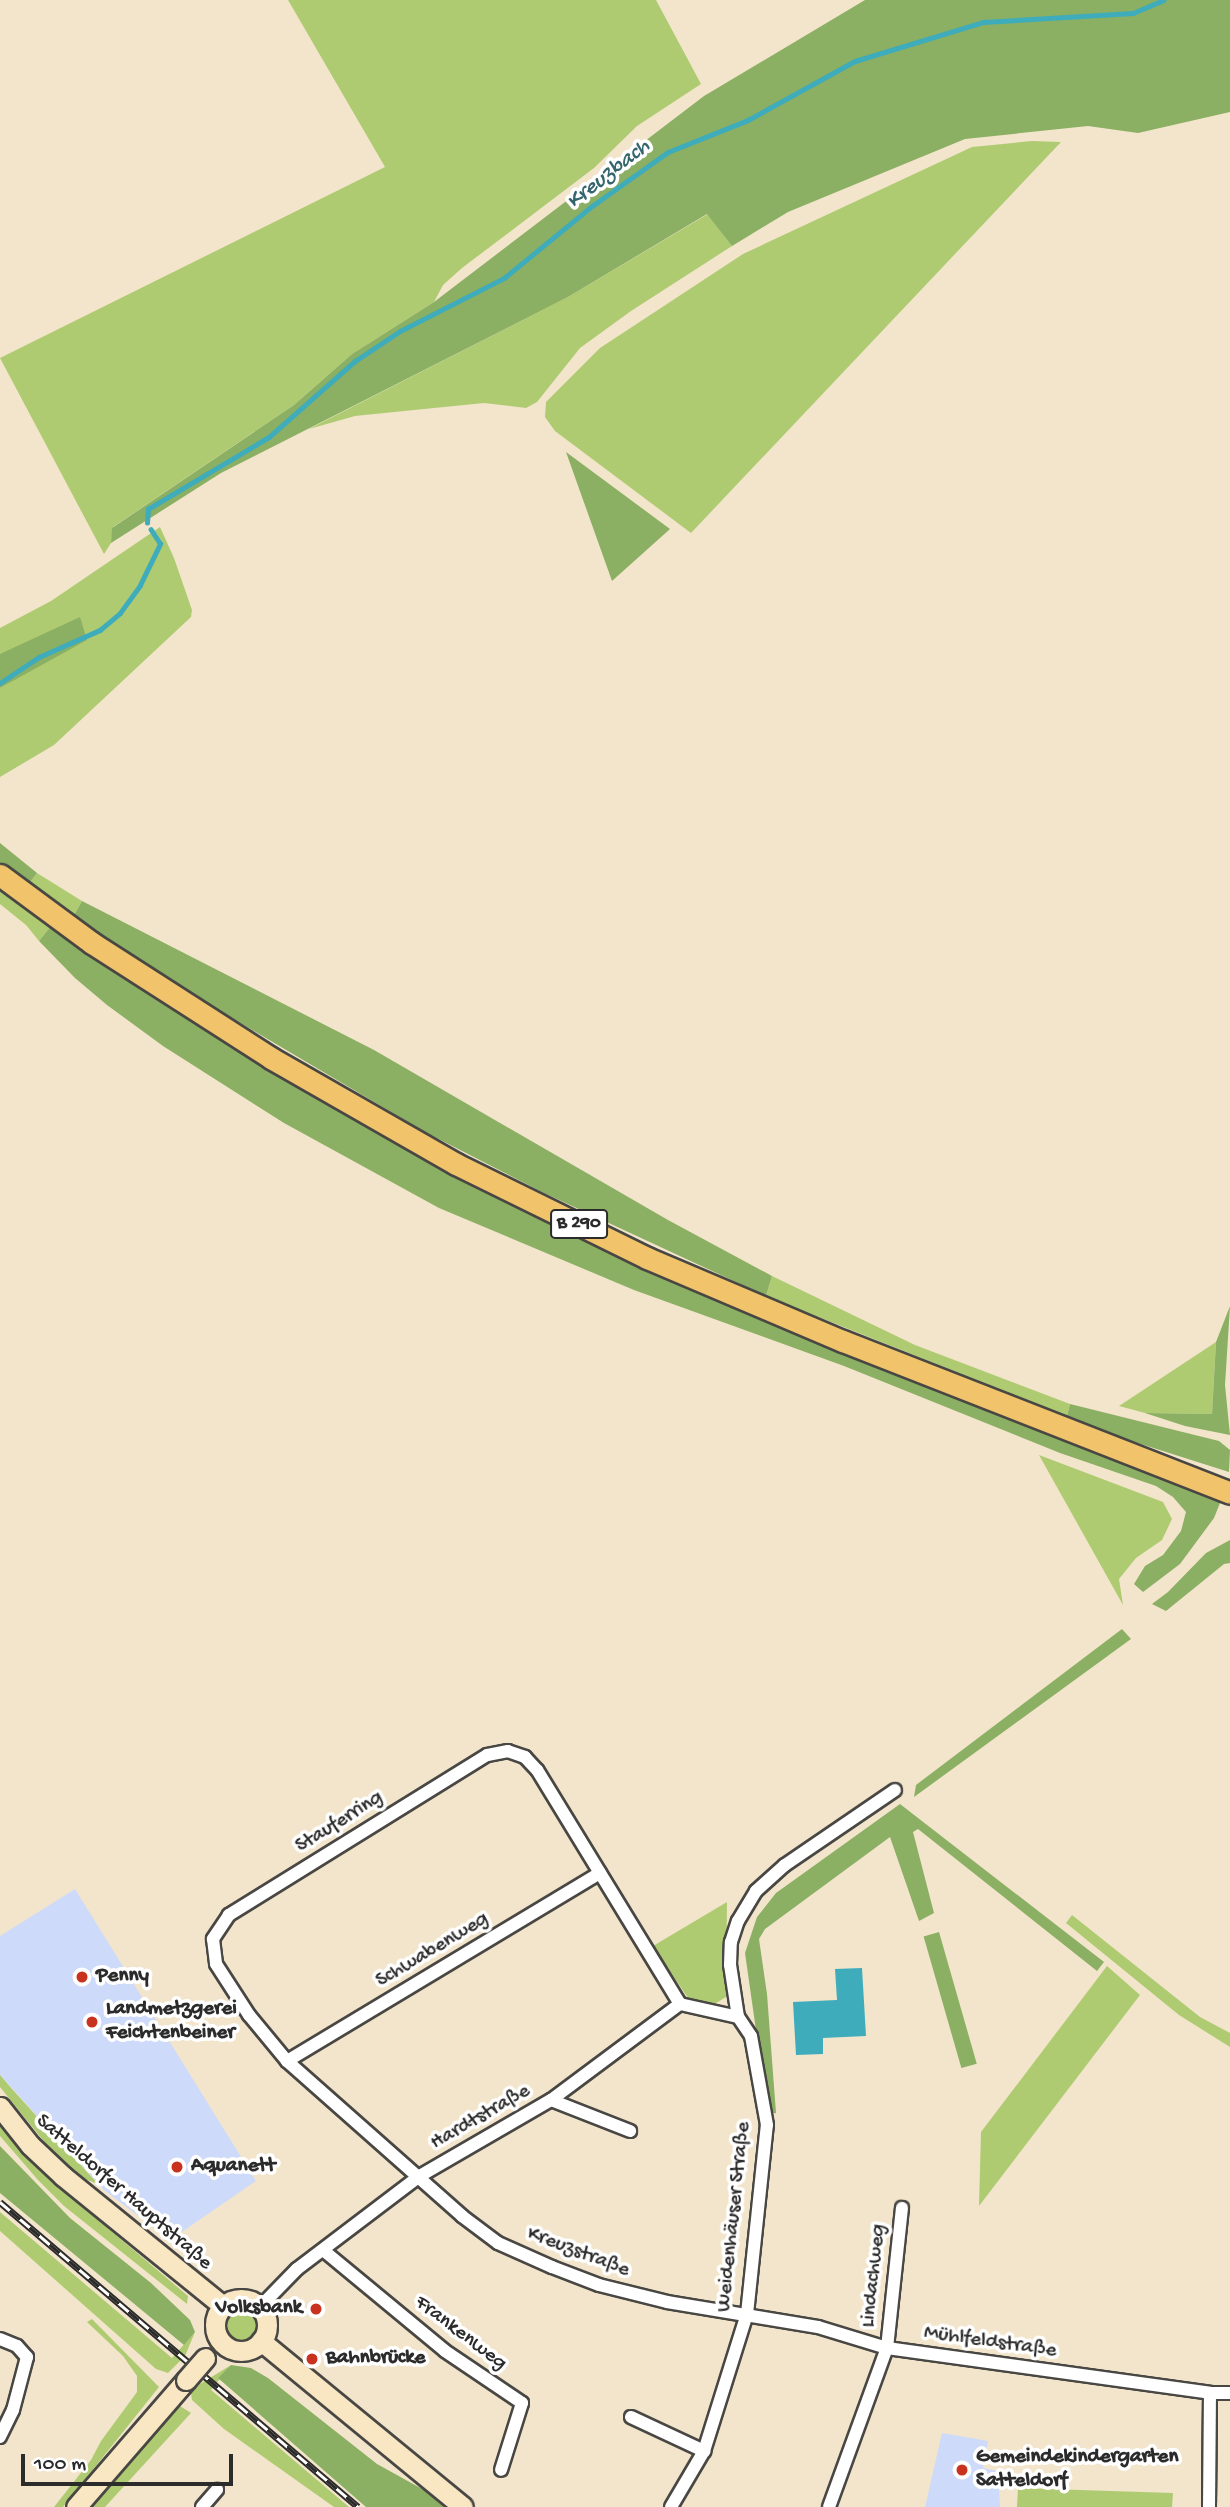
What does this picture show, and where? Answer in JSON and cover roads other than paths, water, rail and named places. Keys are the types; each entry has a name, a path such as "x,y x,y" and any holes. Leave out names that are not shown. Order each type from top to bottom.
{"main road":[{"name":"B 290","path":"0,875 92,943 271,1059 456,1164 659,1263 843,1341 1230,1493"}],"street":[{"name":"Stauferring","path":"418,2177 287,2061 249,2015 216,1964 213,1939 229,1914 487,1755 508,1751 525,1757 537,1770 680,2004"},
{"name":"Weidenhäuser Straße","path":"671,2507 704,2451 747,2314 767,2125 751,2036 738,2017 730,1965 732,1942 738,1921 756,1891 785,1865 895,1790"},
{"name":"Schwabenweg","path":"287,2061 600,1873"},
{"path":"680,2004 738,2017"},
{"name":"Hardtstraße","path":"260,2307 297,2269 418,2177 551,2101 680,2004"},
{"path":"551,2101 630,2131"},
{"name":"Satteldorfer Hauptstraße","path":"0,2107 30,2145 63,2176 223,2306"},
{"name":"Kreuzstraße","path":"418,2177 498,2243 552,2267 599,2285 667,2302 747,2314"},
{"name":"Lindachweg","path":"829,2507 887,2348 902,2208"},
{"name":"Frankenweg","path":"323,2250 445,2351 522,2403 501,2470"},
{"path":"244,2299 260,2307 267,2327 261,2341 254,2347 239,2351 222,2342 215,2321 223,2306 244,2299"},
{"name":"Mühlfeldstraße","path":"747,2314 818,2327 887,2348 1210,2393 1230,2393"},
{"path":"0,2339 17,2346 27,2357 13,2410 0,2437"},
{"path":"261,2341 463,2507"},
{"path":"76,2507 205,2358 222,2342"},
{"path":"1209,2507 1210,2393"},
{"path":"631,2417 704,2451"},
{"path":"202,2507 218,2490"}],"water":[{"path":"862,1968 866,2036 823,2038 823,2054 796,2055 793,2002 837,2000 835,1969"}],"waterway":[{"name":"Kreuzbach","path":"147,523 148,509 269,437 355,361 400,331 504,278 592,206 668,152 748,120 855,61 983,22 1133,13 1163,0"},
{"name":"Kreuzbach","path":"0,683 39,657 100,630 120,613 140,585 160,544 151,530"}],"railway":[{"path":"0,2202 358,2507"}],"place":[{"name":"Penny","path":"82,1977"},
{"name":"Landmetzgerei Feichtenbeiner","path":"92,2022"},
{"name":"Aquanett","path":"177,2167"},
{"name":"Volksbank","path":"316,2309"},
{"name":"Bahnbrücke","path":"312,2359"},
{"name":"Gemeindekindergarten Satteldorf","path":"962,2470"}]}
